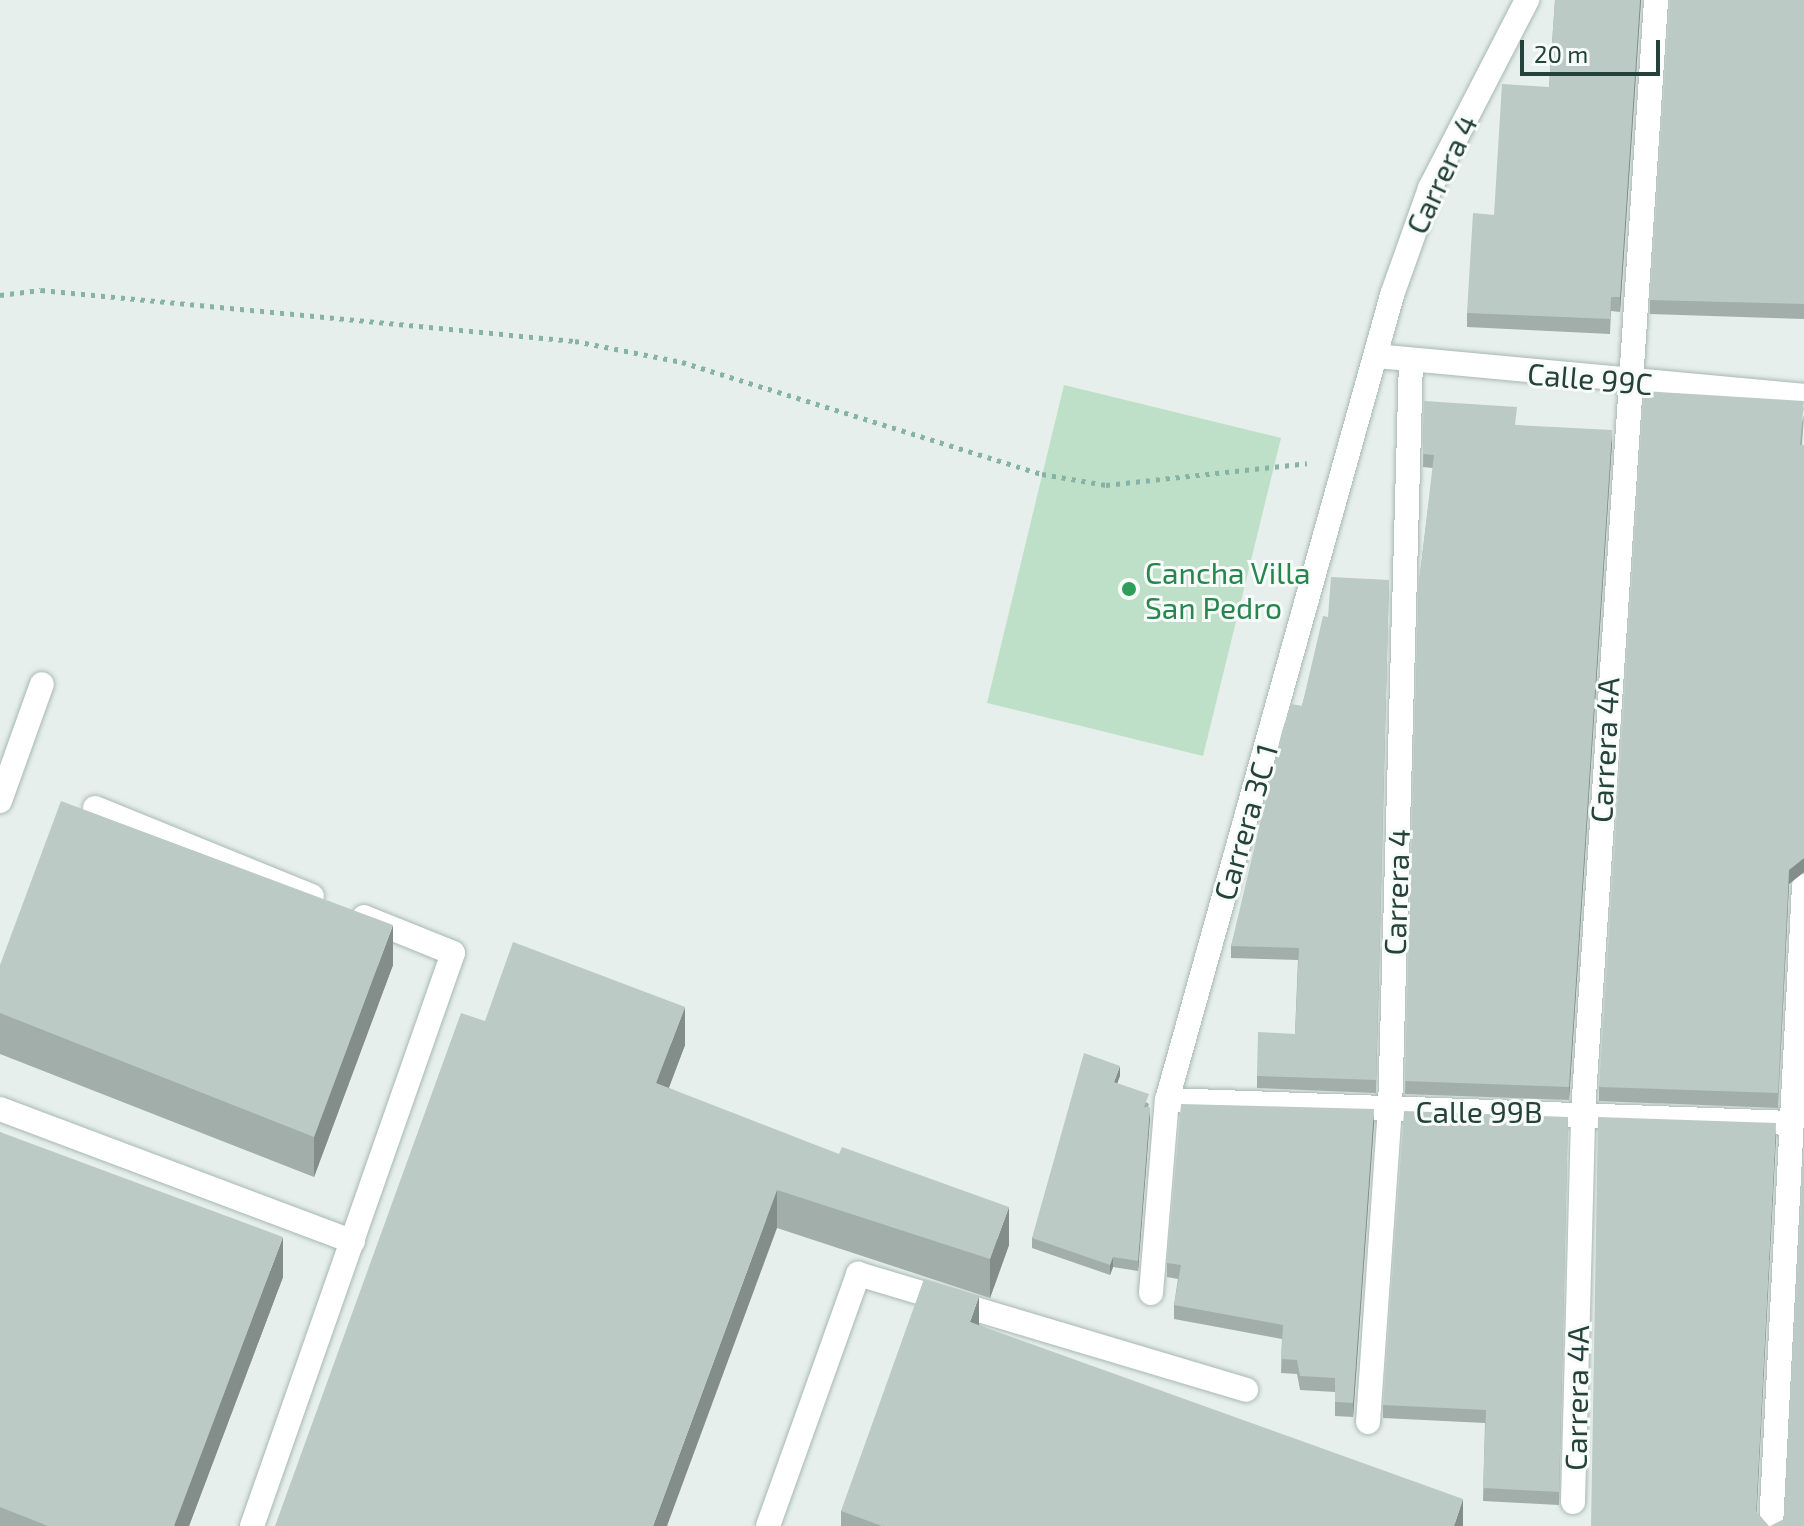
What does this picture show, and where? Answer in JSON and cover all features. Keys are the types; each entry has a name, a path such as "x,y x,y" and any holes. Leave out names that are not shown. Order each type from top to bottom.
{"street":[{"name":"Carrera 4","path":"1376,356 1430,188 1527,0"},
{"name":"Carrera 4A","path":"1573,1502 1583,1112 1625,382 1656,0"},
{"name":"Calle 99C","path":"1376,356 1625,382 1804,396"},
{"name":"Carrera 3C 1","path":"1151,1293 1167,1100 1376,356"},
{"name":"Carrera 4","path":"1368,1422 1390,1111 1411,360"},
{"path":"0,801 42,684"},
{"path":"95,808 453,953 252,1526"},
{"path":"1771,1526 1790,1123 1801,1010 1804,886"},
{"name":"Calle 99B","path":"1167,1100 1390,1111 1583,1112 1790,1123"},
{"path":"0,1109 353,1242"},
{"path":"768,1526 858,1274 1246,1390"}],"path":[{"path":"0,295 41,290 575,341 682,362 1042,474 1106,485 1324,461 1351,444"}],"green space":[{"name":"Cancha Villa San Pedro","path":"1064,385 1281,438 1203,756 987,703"}],"building":[{"path":"1555,0 1640,0 1620,297 1611,297 1610,319 1467,313 1473,213 1494,215 1502,84 1549,87"},
{"path":"1670,0 1804,0 1804,304 1650,300"},
{"path":"1644,391 1804,401 1800,445 1804,445 1804,858 1789,870 1778,1093 1599,1087"},
{"path":"1424,401 1517,407 1515,425 1612,430 1569,1087 1405,1081 1419,582 1434,455 1423,454"},
{"path":"1331,577 1389,580 1376,1080 1257,1076 1258,1032 1295,1034 1299,948 1231,946 1282,731 1291,704 1302,706 1323,616 1328,617"},
{"path":"61,801 393,925 314,1137 0,1013 0,965"},
{"path":"513,942 685,1007 656,1083 839,1154 842,1147 1009,1207 990,1259 777,1190 653,1526 275,1526 461,1013 485,1021"},
{"path":"1084,1053 1120,1066 1114,1082 1149,1094 1144,1107 1150,1107 1138,1261 1113,1257 1110,1265 1032,1238"},
{"path":"1181,1104 1374,1109 1353,1403 1335,1402 1335,1378 1300,1376 1297,1360 1281,1359 1283,1325 1174,1305 1181,1265 1167,1263"},
{"path":"1404,1111 1568,1117 1559,1492 1483,1488 1486,1410 1383,1405"},
{"path":"1598,1117 1776,1123 1756,1511 1769,1526 1591,1526"},
{"path":"0,1132 283,1237 174,1526 48,1526 0,1507"},
{"path":"1804,1149 1804,1526 1770,1526 1784,1519"},
{"path":"924,1279 979,1296 970,1322 1463,1499 1454,1526 882,1526 841,1511"}],"place":[{"name":"Cancha Villa San Pedro","path":"1129,589"}]}
